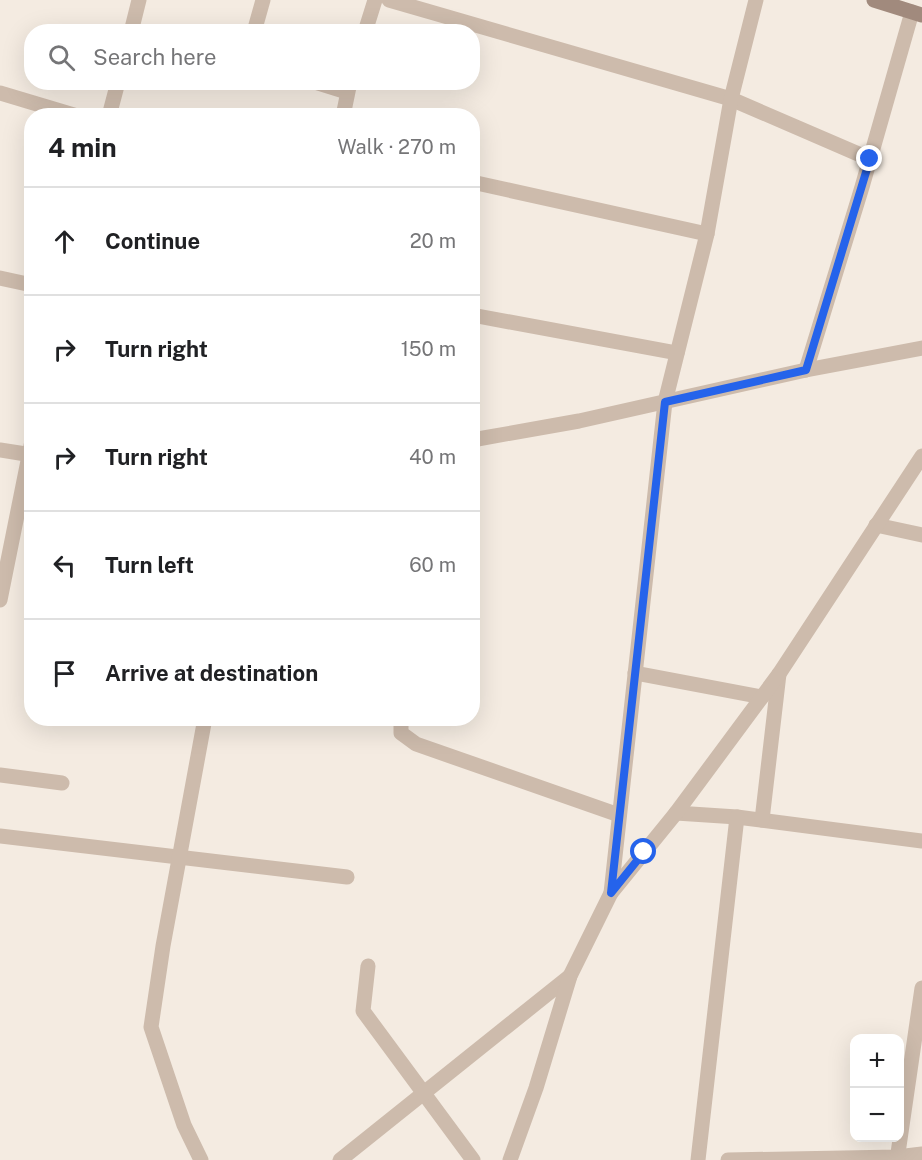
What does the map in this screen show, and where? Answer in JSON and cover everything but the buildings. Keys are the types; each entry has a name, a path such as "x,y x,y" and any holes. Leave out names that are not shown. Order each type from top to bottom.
{"street":[{"path":"136,24 139,0"},
{"path":"256,24 263,0"},
{"path":"368,24 375,0"},
{"path":"388,0 471,24"},
{"path":"611,893 665,402 707,234 730,99 756,0"},
{"path":"806,370 917,13 874,0"},
{"path":"480,27 730,99 870,159"},
{"path":"111,108 116,90"},
{"path":"344,108 347,90"},
{"path":"0,93 50,108"},
{"path":"480,184 707,234"},
{"path":"0,278 24,283"},
{"path":"480,316 677,353"},
{"path":"480,439 579,421 806,370 922,348"},
{"path":"0,450 24,450"},
{"path":"510,1160 536,1088 570,976 611,893 676,813 779,674 922,456"},
{"path":"0,600 24,484"},
{"path":"876,525 922,535"},
{"path":"635,673 762,697"},
{"path":"762,820 779,674"},
{"path":"201,1160 184,1125 151,1027 163,946 204,726"},
{"path":"401,726 401,734 416,744 619,815"},
{"path":"0,775 62,783"},
{"path":"676,813 737,817 922,841"},
{"path":"698,1160 737,817"},
{"path":"0,836 347,877"},
{"path":"368,966 363,1011 473,1160"},
{"path":"340,1160 570,976"},
{"path":"897,1159 922,988"},
{"path":"728,1160 897,1159 922,1154"}],"route":[{"path":"644,852 611,893 665,402 806,370 870,159"}]}
